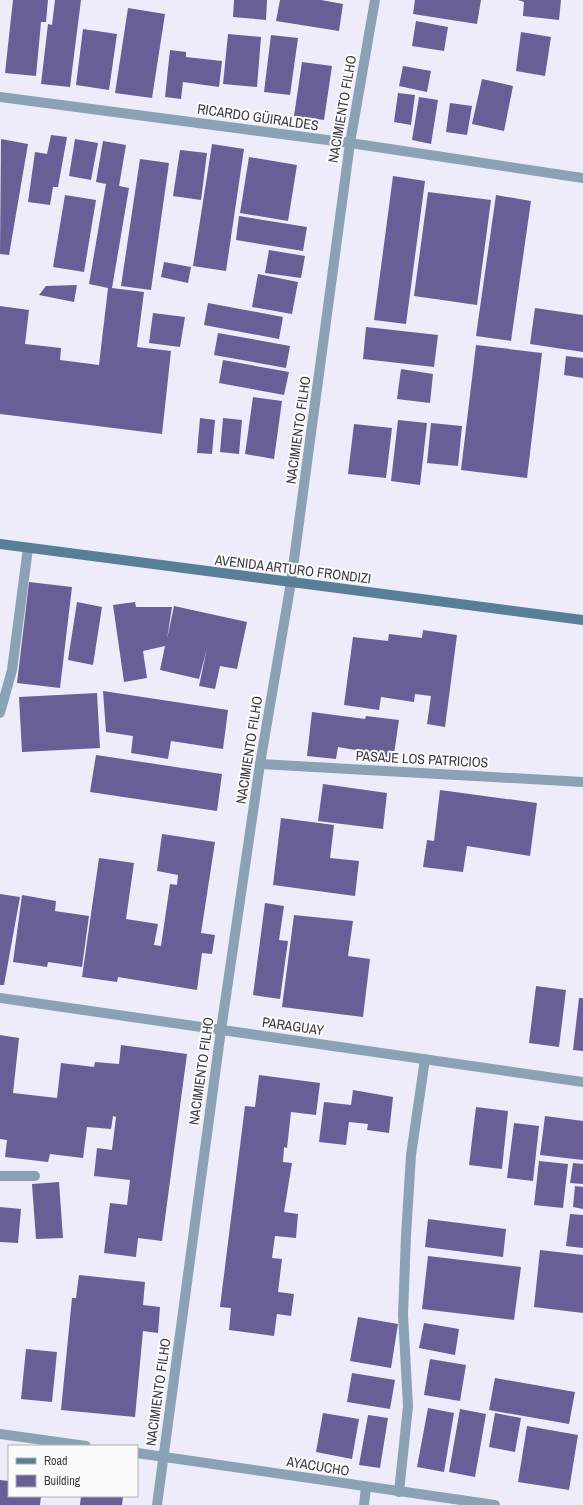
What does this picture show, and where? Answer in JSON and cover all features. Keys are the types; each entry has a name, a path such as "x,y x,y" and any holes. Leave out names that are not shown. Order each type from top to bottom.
{"main road":[{"name":"AVENIDA ARTURO FRONDIZI","path":"0,544 583,620"}],"street":[{"name":"NACIMIENTO FILHO","path":"157,1505 221,1030 260,764 291,582 350,144 376,0"},
{"name":"RICARDO GÜIRALDES","path":"0,97 350,144 583,178"},
{"path":"0,713 12,670 28,548"},
{"name":"PASAJE LOS PATRICIOS","path":"260,764 583,782"},
{"name":"PARAGUAY","path":"0,998 583,1082"},
{"path":"399,1492 408,1406 403,1316 410,1154 425,1059"},
{"path":"0,1176 35,1176"},
{"path":"0,1434 79,1445"},
{"name":"AYACUCHO","path":"138,1453 495,1505"},
{"path":"364,1505 366,1487"}],"building":[{"path":"13,0 48,0 46,22 41,22 36,76 5,73"},
{"path":"55,0 81,0 70,87 41,84 48,24 52,25"},
{"path":"234,0 267,0 266,20 233,17"},
{"path":"280,0 321,0 343,4 339,31 276,21"},
{"path":"415,0 481,0 477,24 413,14"},
{"path":"518,0 561,0 559,20 523,16 524,2"},
{"path":"128,8 165,14 152,98 115,93"},
{"path":"416,21 448,27 444,51 412,46"},
{"path":"83,29 117,34 109,90 76,85"},
{"path":"521,32 551,37 545,76 516,71"},
{"path":"228,34 261,37 257,87 223,84"},
{"path":"271,35 298,38 290,95 264,92"},
{"path":"170,50 186,52 186,57 222,61 219,87 183,82 181,99 165,97"},
{"path":"302,62 332,66 324,120 294,116"},
{"path":"403,66 431,71 427,92 399,86"},
{"path":"482,79 513,86 504,131 472,124"},
{"path":"398,93 415,95 411,125 394,122"},
{"path":"419,97 438,100 431,144 412,140"},
{"path":"450,103 472,106 467,135 446,132"},
{"path":"51,135 67,137 58,187 53,187 50,205 28,202 35,152 47,154"},
{"path":"1,139 28,144 9,255 0,254"},
{"path":"75,139 98,143 91,180 69,176"},
{"path":"103,141 126,145 119,186 129,188 112,288 144,292 137,347 171,351 162,434 0,414 0,306 29,310 25,344 61,348 60,360 99,365 108,288 89,284 106,184 96,182"},
{"path":"212,144 244,149 226,271 193,266"},
{"path":"180,150 207,153 201,200 173,196"},
{"path":"249,157 297,165 288,221 240,213"},
{"path":"140,159 169,163 151,290 121,286"},
{"path":"393,176 425,181 406,324 374,320"},
{"path":"428,192 491,200 477,305 414,296"},
{"path":"65,195 96,200 84,272 53,267"},
{"path":"496,195 531,201 511,341 476,336"},
{"path":"239,216 307,227 303,251 236,240"},
{"path":"269,250 305,256 301,278 265,273"},
{"path":"164,262 191,267 188,283 161,277"},
{"path":"258,274 298,282 292,314 252,307"},
{"path":"77,285 74,302 39,295 46,286"},
{"path":"208,303 283,317 279,339 204,325"},
{"path":"535,308 583,315 583,352 530,344"},
{"path":"153,313 185,317 180,347 149,343"},
{"path":"366,327 438,335 434,367 363,359"},
{"path":"218,333 290,346 286,368 214,355"},
{"path":"476,345 542,353 527,478 461,470"},
{"path":"566,356 583,358 583,378 564,375"},
{"path":"223,360 289,372 284,395 219,383"},
{"path":"401,369 433,374 430,403 397,399"},
{"path":"253,397 282,401 274,459 245,454"},
{"path":"200,418 215,420 212,454 197,453"},
{"path":"223,418 242,420 239,454 220,452"},
{"path":"398,420 427,423 420,485 391,481"},
{"path":"431,423 462,426 458,466 427,463"},
{"path":"354,424 392,428 386,478 348,474"},
{"path":"29,582 72,587 60,688 17,683"},
{"path":"77,602 102,607 93,665 68,660"},
{"path":"135,602 136,607 172,607 167,639 174,606 247,622 237,669 220,666 215,689 199,686 207,648 199,679 160,670 165,646 143,651 147,678 124,682 113,605"},
{"path":"423,630 457,635 445,727 427,724 431,696 415,694 414,702 381,697 379,710 344,705 353,637 388,641 389,634 422,638"},
{"path":"103,691 228,710 223,749 171,741 168,759 131,753 133,736 106,732"},
{"path":"97,693 100,748 22,752 19,697"},
{"path":"312,712 365,719 366,716 399,720 393,761 361,757 361,751 338,747 336,759 307,756"},
{"path":"96,755 222,774 217,811 90,792"},
{"path":"323,784 387,793 383,829 318,821"},
{"path":"440,790 537,803 530,856 467,846 463,872 423,867 427,840 434,841"},
{"path":"281,818 334,825 330,858 359,861 355,896 273,885"},
{"path":"162,834 215,842 201,933 215,935 212,954 202,953 197,990 118,977 117,982 82,977 99,858 134,863 126,919 158,924 154,945 161,946 170,884 177,885 178,875 157,871"},
{"path":"0,894 20,897 4,985 0,985"},
{"path":"22,895 56,901 55,911 89,916 82,967 48,962 47,967 13,962"},
{"path":"265,903 284,906 279,940 288,941 280,999 253,995"},
{"path":"294,915 353,921 348,956 370,959 363,1017 282,1007"},
{"path":"536,986 566,990 559,1047 529,1043"},
{"path":"579,998 583,998 583,1051 573,1050"},
{"path":"0,1035 19,1038 13,1093 57,1098 61,1063 94,1067 95,1062 119,1064 121,1045 187,1054 162,1241 138,1238 136,1257 104,1253 110,1203 127,1205 130,1180 94,1176 97,1148 112,1150 116,1117 113,1116 111,1129 87,1127 83,1158 50,1154 48,1162 5,1157 7,1140 0,1139"},
{"path":"259,1075 320,1083 316,1115 291,1112 287,1148 284,1147 283,1162 292,1163 284,1212 298,1214 296,1238 275,1236 272,1258 282,1259 278,1292 294,1294 291,1316 277,1314 274,1336 229,1330 231,1308 220,1307 245,1106 255,1107"},
{"path":"353,1090 393,1097 389,1133 367,1130 368,1124 349,1122 346,1145 319,1142 324,1102 351,1105"},
{"path":"476,1107 508,1111 502,1169 469,1165"},
{"path":"545,1116 583,1121 583,1160 540,1155"},
{"path":"514,1123 539,1126 533,1181 507,1178"},
{"path":"539,1161 568,1164 563,1208 534,1205"},
{"path":"573,1163 583,1164 583,1184 570,1183"},
{"path":"59,1182 63,1238 36,1239 32,1184"},
{"path":"575,1186 583,1187 583,1209 573,1207"},
{"path":"0,1207 21,1209 18,1243 0,1242"},
{"path":"570,1214 583,1215 583,1248 566,1246"},
{"path":"428,1219 506,1229 503,1257 425,1247"},
{"path":"540,1250 583,1255 583,1313 534,1307"},
{"path":"428,1256 521,1267 514,1320 422,1309"},
{"path":"79,1275 145,1282 143,1305 160,1307 158,1333 143,1331 135,1417 61,1410 72,1298 76,1298"},
{"path":"358,1317 398,1324 391,1368 350,1361"},
{"path":"424,1323 459,1329 455,1355 419,1348"},
{"path":"26,1349 57,1352 52,1402 21,1399"},
{"path":"430,1359 466,1365 460,1401 424,1395"},
{"path":"352,1373 395,1380 390,1409 347,1402"},
{"path":"495,1378 575,1392 569,1424 489,1410"},
{"path":"428,1408 454,1413 444,1472 417,1467"},
{"path":"460,1409 486,1414 475,1477 449,1472"},
{"path":"323,1413 359,1419 352,1459 316,1452"},
{"path":"495,1413 521,1418 515,1452 489,1447"},
{"path":"368,1415 388,1418 380,1468 359,1465"},
{"path":"527,1426 578,1435 569,1490 518,1482"},
{"path":"0,1480 8,1481 8,1497 41,1497 40,1505 0,1505"},
{"path":"81,1497 123,1497 122,1505 80,1505"}]}
